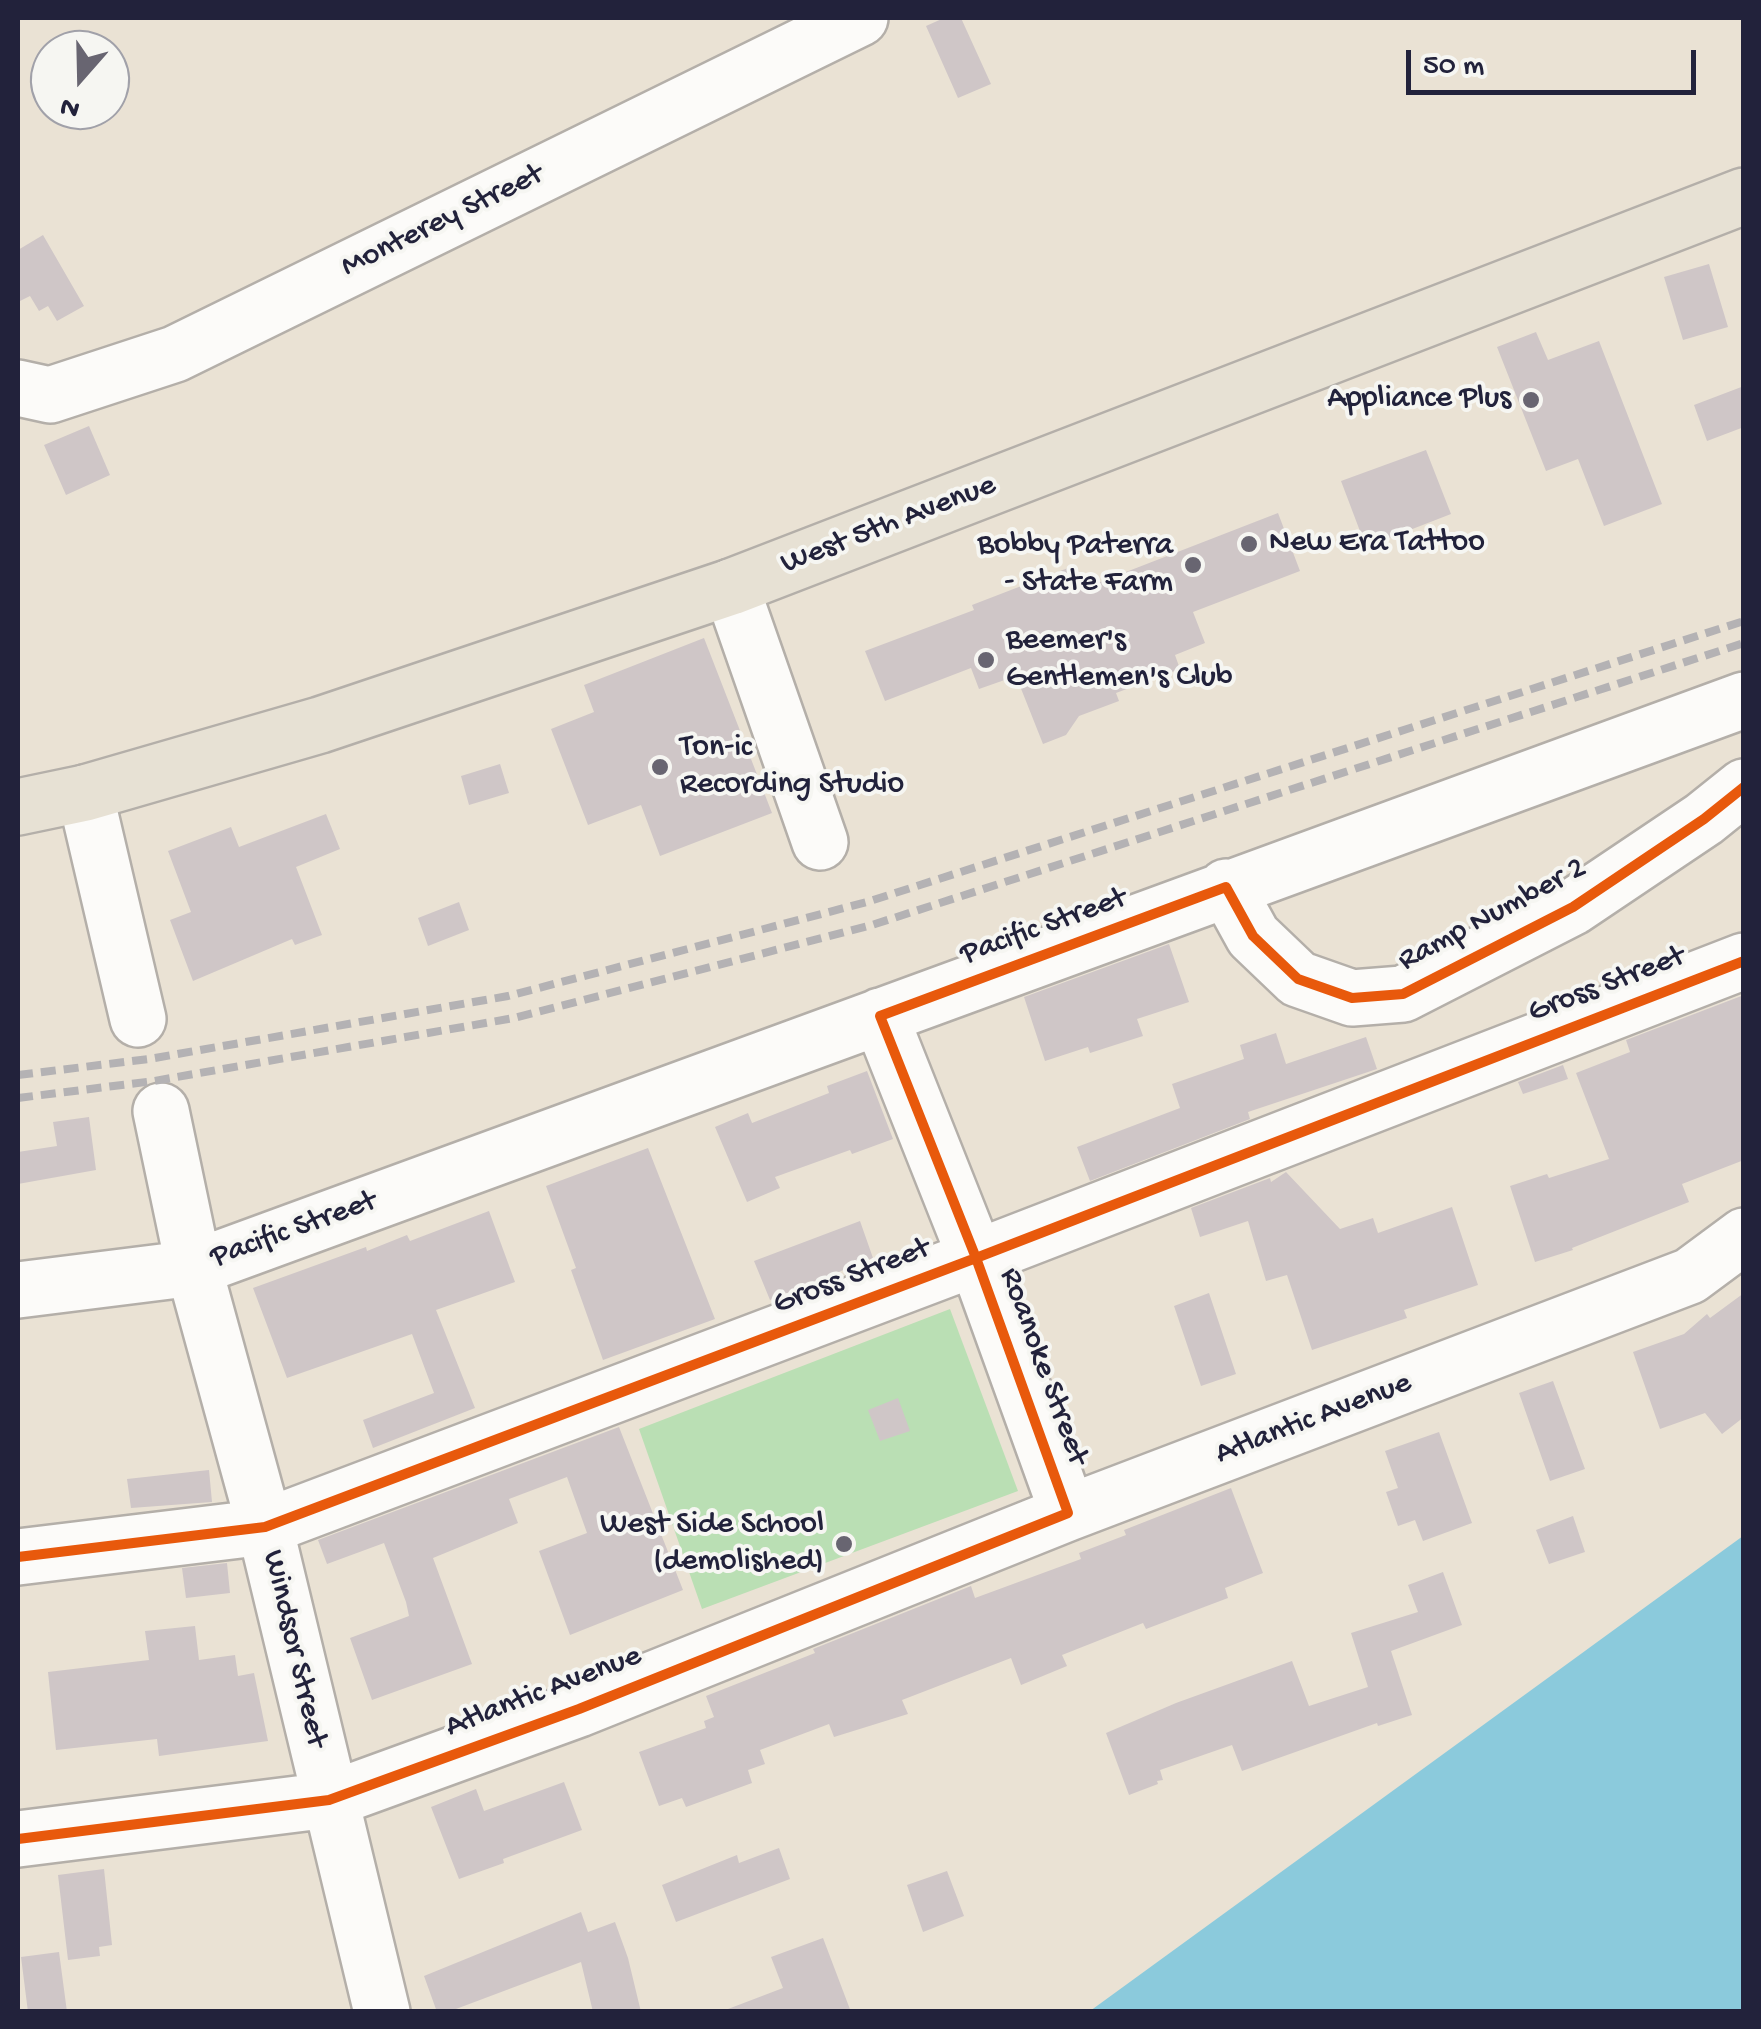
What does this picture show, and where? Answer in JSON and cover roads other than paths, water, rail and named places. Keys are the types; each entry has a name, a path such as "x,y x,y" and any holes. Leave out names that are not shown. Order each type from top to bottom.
{"main road":[{"name":"West 5th Avenue","path":"18,806 85,792 320,725 731,587 1744,196"}],"street":[{"name":"Monterey Street","path":"18,388 50,395 175,354 860,18"},
{"path":"731,587 820,842"},
{"name":"Pacific Street","path":"18,1290 194,1268 1744,700"},
{"path":"85,792 138,1019"},
{"name":"Ramp Number 2","path":"1226,887 1253,936 1298,980 1352,998 1402,994 1574,907 1724,803"},
{"name":"Gross Street","path":"18,1557 265,1528 1744,960"},
{"name":"Roanoke Street","path":"880,1016 976,1258 1068,1513"},
{"name":"Windsor Street","path":"161,1112 194,1268 265,1528 382,2012"},
{"name":"Atlantic Avenue","path":"18,1840 329,1800 579,1709 1068,1513 1690,1276 1744,1236"}],"water":[{"path":"1743,1536 1743,2011 1090,2011"}],"railway":[{"path":"18,1075 149,1059 508,996 867,902 1744,621"},
{"path":"18,1098 154,1081 514,1018 872,925 1744,643"}],"place":[{"name":"Appliance Plus","path":"1531,400"},
{"name":"New Era Tattoo","path":"1249,544"},
{"name":"Bobby Paterra - State Farm","path":"1193,565"},
{"name":"Beemer's Gentlemen's Club","path":"986,660"},
{"name":"Ton-ic Recording Studio","path":"660,767"},
{"name":"West Side School (demolished)","path":"844,1544"}]}
